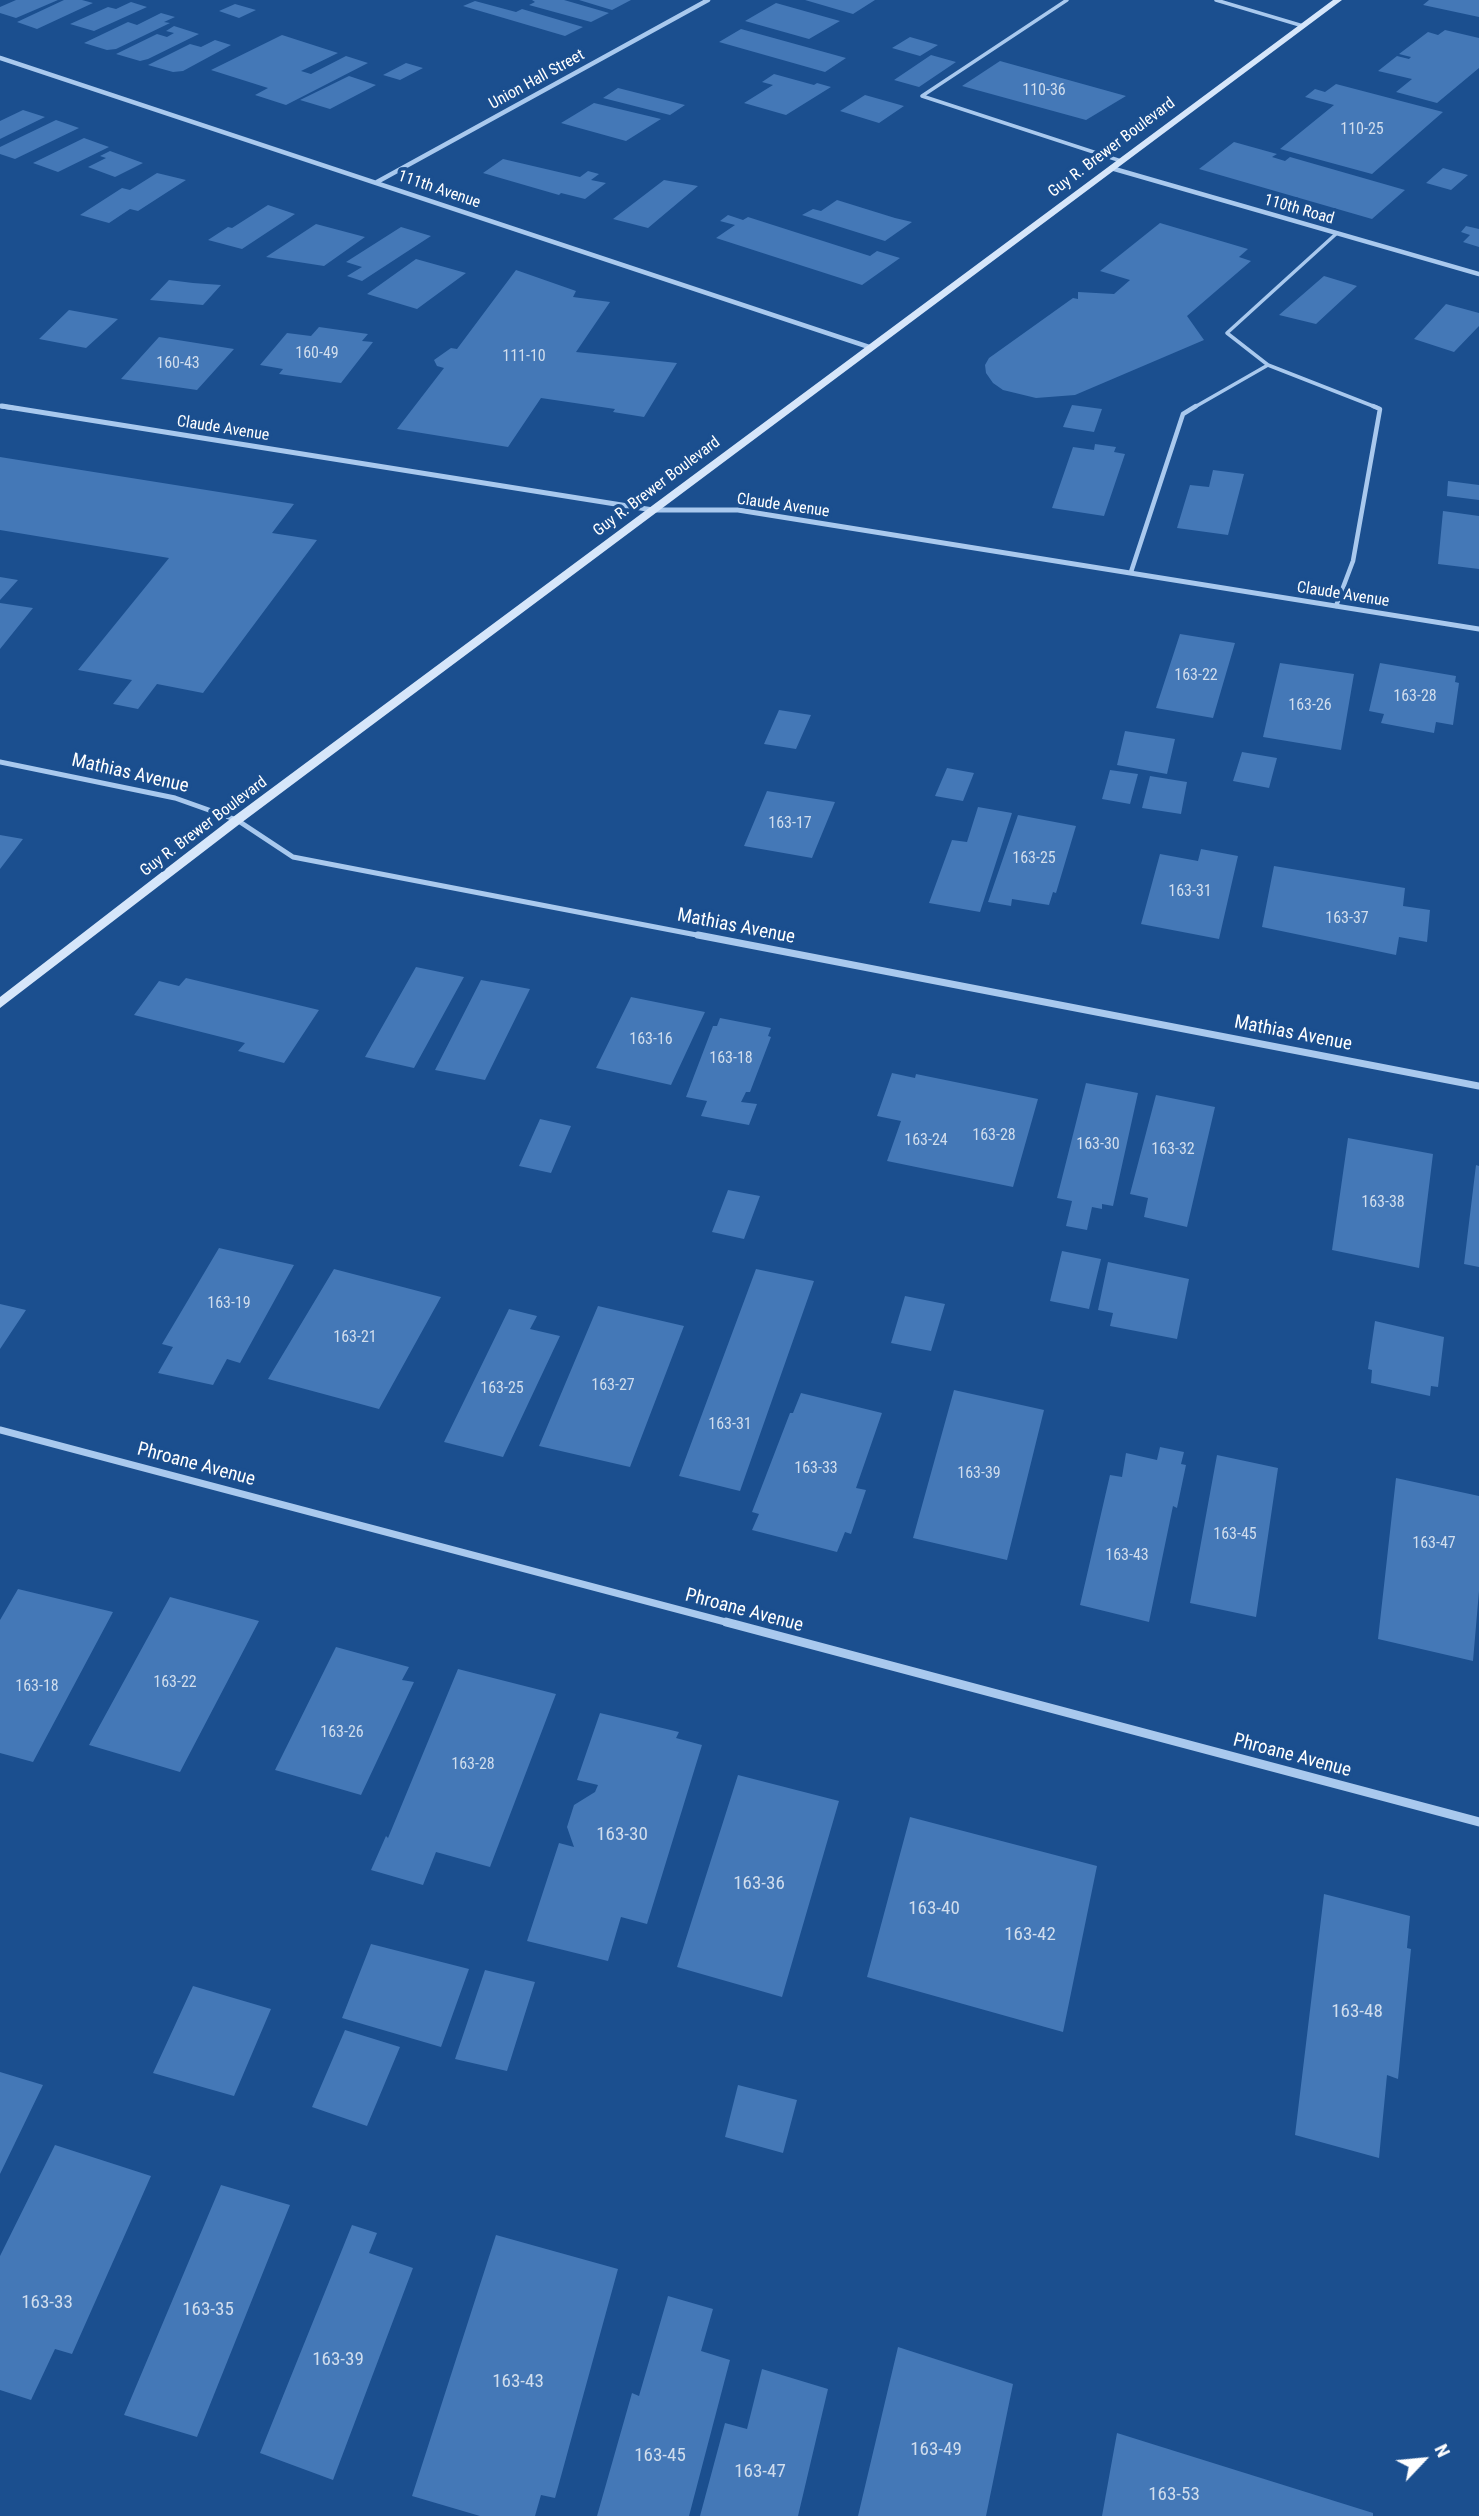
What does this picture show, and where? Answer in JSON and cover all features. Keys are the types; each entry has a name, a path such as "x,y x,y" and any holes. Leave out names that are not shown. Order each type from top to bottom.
{"main road":[{"name":"Guy R. Brewer Boulevard","path":"0,1004 237,820 1338,0"}],"street":[{"name":"Union Hall Street","path":"377,182 708,0"},
{"name":"111th Avenue","path":"0,58 869,347"},
{"name":"110th Road","path":"1111,168 1479,274"},
{"name":"Claude Avenue","path":"0,406 653,510 738,510 1479,629"},
{"name":"Mathias Avenue","path":"0,762 175,797 237,820 293,857 1479,1086"},
{"name":"Phroane Avenue","path":"0,1430 1479,1822"}],"lane":[{"path":"1068,0 922,96 1121,161"},
{"path":"1216,0 1303,26"},
{"path":"1336,606 1353,561 1380,409 1268,365 1227,333 1337,233"},
{"path":"1131,572 1183,414 1268,365"}],"building":[{"path":"16,0 58,0 16,18 0,13 0,7"},
{"path":"64,0 93,3 37,29 17,22"},
{"path":"532,0 564,0 609,13 591,22 529,5 535,2"},
{"path":"579,0 631,0 612,10"},
{"path":"805,0 875,0 853,14"},
{"path":"1429,0 1479,0 1479,17 1423,5"},
{"path":"475,1 516,12 522,9 583,27 565,36 463,6"},
{"path":"131,2 147,7 94,31 70,24 108,7 116,9"},
{"path":"776,3 840,21 809,39 745,21"},
{"path":"235,4 256,10 239,18 219,11"},
{"path":"161,13 175,17 164,22 170,23 116,49 107,50 84,43 128,22 137,25"},
{"path":"174,26 199,34 140,61 116,54 157,34 167,37 174,33 166,31"},
{"path":"741,29 846,58 825,72 719,42"},
{"path":"1445,30 1479,38 1479,68 1437,103 1396,92 1412,79 1378,71 1397,56 1409,59 1411,57 1399,54 1428,32 1438,35"},
{"path":"282,35 338,53 301,71 311,74 346,56 368,63 286,105 255,95 268,88 211,70"},
{"path":"910,37 938,45 920,56 892,48"},
{"path":"215,40 231,45 183,71 173,72 148,65 190,44 201,47"},
{"path":"931,55 956,62 919,87 894,80"},
{"path":"1000,61 1126,96 1086,120 962,86"},
{"path":"406,63 423,68 400,80 383,75"},
{"path":"774,74 831,87 786,115 744,103 773,85 762,82"},
{"path":"349,76 376,85 330,109 300,100"},
{"path":"1336,84 1443,112 1372,174 1280,149 1334,105 1305,97 1315,89 1325,92"},
{"path":"618,88 685,105 670,115 603,98"},
{"path":"865,95 904,106 879,123 840,111"},
{"path":"594,103 661,119 626,141 561,123"},
{"path":"23,110 45,117 0,139 0,121"},
{"path":"56,120 79,128 15,159 0,154 0,147"},
{"path":"84,138 109,147 58,172 33,163"},
{"path":"1234,142 1277,154 1272,157 1285,161 1290,157 1405,190 1372,219 1199,169"},
{"path":"110,151 143,163 115,177 88,167 106,158 100,156"},
{"path":"503,159 580,177 588,171 599,174 591,180 606,183 585,199 561,193 559,195 483,173"},
{"path":"1443,168 1468,175 1451,190 1426,183"},
{"path":"157,173 186,180 138,211 130,209 109,223 80,215 122,188 130,190"},
{"path":"664,180 698,186 648,228 613,219"},
{"path":"837,200 912,222 885,241 802,215 813,209 821,211"},
{"path":"268,205 295,214 242,249 208,240 228,227 232,228"},
{"path":"728,215 743,220 748,217 870,256 877,251 900,258 862,285 716,238 735,225 720,221"},
{"path":"1160,223 1248,249 1239,257 1251,261 1187,316 1204,340 1075,395 1036,398 1003,390 993,383 986,373 985,365 989,358 1073,298 1078,299 1078,292 1114,294 1130,280 1100,271"},
{"path":"316,224 365,237 324,266 266,257"},
{"path":"1466,226 1479,229 1479,247 1463,242 1470,235 1461,232"},
{"path":"401,227 431,236 362,281 347,276 362,267 346,262"},
{"path":"416,259 466,273 417,309 367,294"},
{"path":"516,270 576,291 573,297 610,302 576,352 677,363 644,417 613,412 615,409 541,398 508,447 397,429 444,368 437,366 434,360 451,348 457,349"},
{"path":"1324,276 1357,286 1316,324 1279,315"},
{"path":"169,280 221,285 203,305 150,300"},
{"path":"1446,304 1479,313 1479,326 1454,352 1414,339"},
{"path":"69,310 118,319 86,348 39,339"},
{"path":"319,327 368,334 362,341 373,342 341,383 279,374 283,369 260,365 287,333 311,336"},
{"path":"159,337 234,349 197,390 121,379"},
{"path":"1072,405 1102,409 1094,432 1063,427"},
{"path":"1095,444 1116,447 1114,452 1125,454 1104,516 1052,508 1073,447 1094,450"},
{"path":"0,457 294,504 272,533 317,540 203,693 157,684 138,709 113,704 132,680 78,670 169,558 0,530"},
{"path":"1213,470 1244,474 1228,535 1177,528 1190,485 1209,487"},
{"path":"1448,481 1479,485 1479,500 1447,496"},
{"path":"1443,511 1479,516 1479,569 1438,564"},
{"path":"0,577 18,580 0,600"},
{"path":"0,603 33,608 0,649"},
{"path":"1180,634 1235,643 1213,718 1156,708"},
{"path":"1280,663 1354,674 1341,750 1263,737"},
{"path":"1380,663 1456,676 1455,682 1459,683 1453,725 1436,722 1434,733 1381,723 1384,714 1369,711"},
{"path":"779,710 811,715 796,749 764,744"},
{"path":"1125,731 1175,739 1167,774 1117,765"},
{"path":"1242,752 1277,758 1269,788 1233,781"},
{"path":"947,768 974,773 963,801 935,796"},
{"path":"1110,770 1138,774 1130,804 1102,799"},
{"path":"1150,776 1187,782 1181,814 1142,808"},
{"path":"767,791 835,802 812,858 744,846"},
{"path":"978,807 1012,813 980,912 929,903 952,840 967,842"},
{"path":"1018,815 1076,826 1056,893 1053,892 1049,905 1012,899 1011,906 988,902"},
{"path":"0,835 23,839 0,869"},
{"path":"1201,849 1238,856 1219,939 1141,924 1160,854 1198,861"},
{"path":"1274,866 1405,888 1403,906 1430,910 1427,942 1399,937 1396,955 1262,927"},
{"path":"416,967 464,977 414,1068 365,1057"},
{"path":"186,978 319,1010 284,1063 238,1051 245,1043 134,1015 159,981 179,986"},
{"path":"481,980 530,989 485,1080 435,1070"},
{"path":"631,997 705,1012 671,1085 596,1068"},
{"path":"720,1018 771,1028 768,1036 771,1037 750,1092 746,1092 741,1102 757,1104 749,1125 701,1116 707,1101 686,1097 713,1026 717,1026"},
{"path":"892,1073 915,1078 916,1074 1038,1099 1013,1187 887,1161 901,1121 877,1116"},
{"path":"1086,1083 1138,1093 1113,1206 1102,1204 1102,1209 1092,1207 1087,1230 1066,1226 1072,1201 1057,1198"},
{"path":"1156,1095 1215,1107 1187,1227 1144,1217 1148,1198 1130,1194"},
{"path":"540,1119 571,1126 551,1173 519,1166"},
{"path":"1348,1138 1433,1154 1419,1268 1332,1250"},
{"path":"1476,1165 1479,1166 1479,1267 1464,1264"},
{"path":"728,1190 760,1196 744,1239 712,1232"},
{"path":"219,1248 294,1265 240,1363 227,1359 213,1385 158,1373 173,1347 162,1344"},
{"path":"1062,1251 1101,1259 1089,1309 1050,1301"},
{"path":"1108,1262 1189,1279 1177,1339 1110,1326 1113,1313 1098,1310"},
{"path":"334,1269 441,1297 379,1409 268,1379"},
{"path":"756,1269 814,1281 740,1491 679,1476"},
{"path":"905,1296 945,1304 931,1351 891,1343"},
{"path":"0,1304 26,1310 0,1349"},
{"path":"598,1306 684,1326 630,1467 539,1446"},
{"path":"509,1309 537,1316 530,1329 560,1336 503,1457 444,1442"},
{"path":"1375,1321 1444,1337 1438,1387 1431,1386 1430,1396 1371,1383 1372,1370 1368,1369"},
{"path":"954,1390 1044,1410 1007,1560 913,1538"},
{"path":"801,1393 882,1413 856,1488 866,1490 851,1534 845,1532 837,1552 752,1530 759,1514 752,1512 790,1413 793,1413"},
{"path":"1160,1447 1184,1452 1181,1464 1186,1465 1177,1508 1173,1506 1149,1622 1080,1605 1110,1475 1122,1477 1126,1453 1157,1460"},
{"path":"1217,1455 1278,1468 1256,1617 1190,1603"},
{"path":"1396,1478 1479,1496 1479,1591 1473,1661 1378,1639"},
{"path":"18,1589 113,1612 33,1762 0,1753 0,1620"},
{"path":"170,1597 259,1621 180,1772 89,1745"},
{"path":"336,1647 409,1667 402,1680 414,1682 361,1795 275,1770"},
{"path":"458,1669 556,1694 490,1867 436,1852 423,1885 371,1870 386,1836 388,1838"},
{"path":"600,1713 679,1732 676,1738 702,1745 647,1924 621,1917 608,1961 527,1941 559,1843 574,1847 567,1827 574,1805 595,1792 598,1785 577,1780"},
{"path":"738,1775 839,1801 782,1997 677,1967"},
{"path":"910,1817 1097,1866 1063,2032 867,1977"},
{"path":"1324,1894 1410,1916 1407,1948 1411,1949 1398,2079 1387,2075 1379,2158 1295,2135"},
{"path":"371,1944 469,1969 441,2047 342,2018"},
{"path":"485,1970 535,1982 507,2071 455,2059"},
{"path":"193,1986 271,2009 234,2096 153,2073"},
{"path":"345,2030 400,2047 367,2126 312,2107"},
{"path":"0,2072 43,2085 0,2174"},
{"path":"738,2085 797,2100 783,2153 725,2137"},
{"path":"55,2145 151,2176 72,2354 55,2349 31,2400 0,2390 0,2256"},
{"path":"221,2185 290,2205 197,2437 124,2415"},
{"path":"352,2225 377,2233 369,2253 413,2268 333,2480 260,2453"},
{"path":"496,2235 618,2269 555,2498 541,2495 535,2516 480,2516 412,2496"},
{"path":"668,2296 713,2309 701,2351 730,2360 689,2516 597,2516 632,2393 639,2396"},
{"path":"898,2347 1013,2384 986,2516 858,2516"},
{"path":"762,2369 828,2389 798,2516 700,2516 725,2423 747,2429"},
{"path":"1117,2433 1373,2513 1373,2516 1102,2516"}]}
